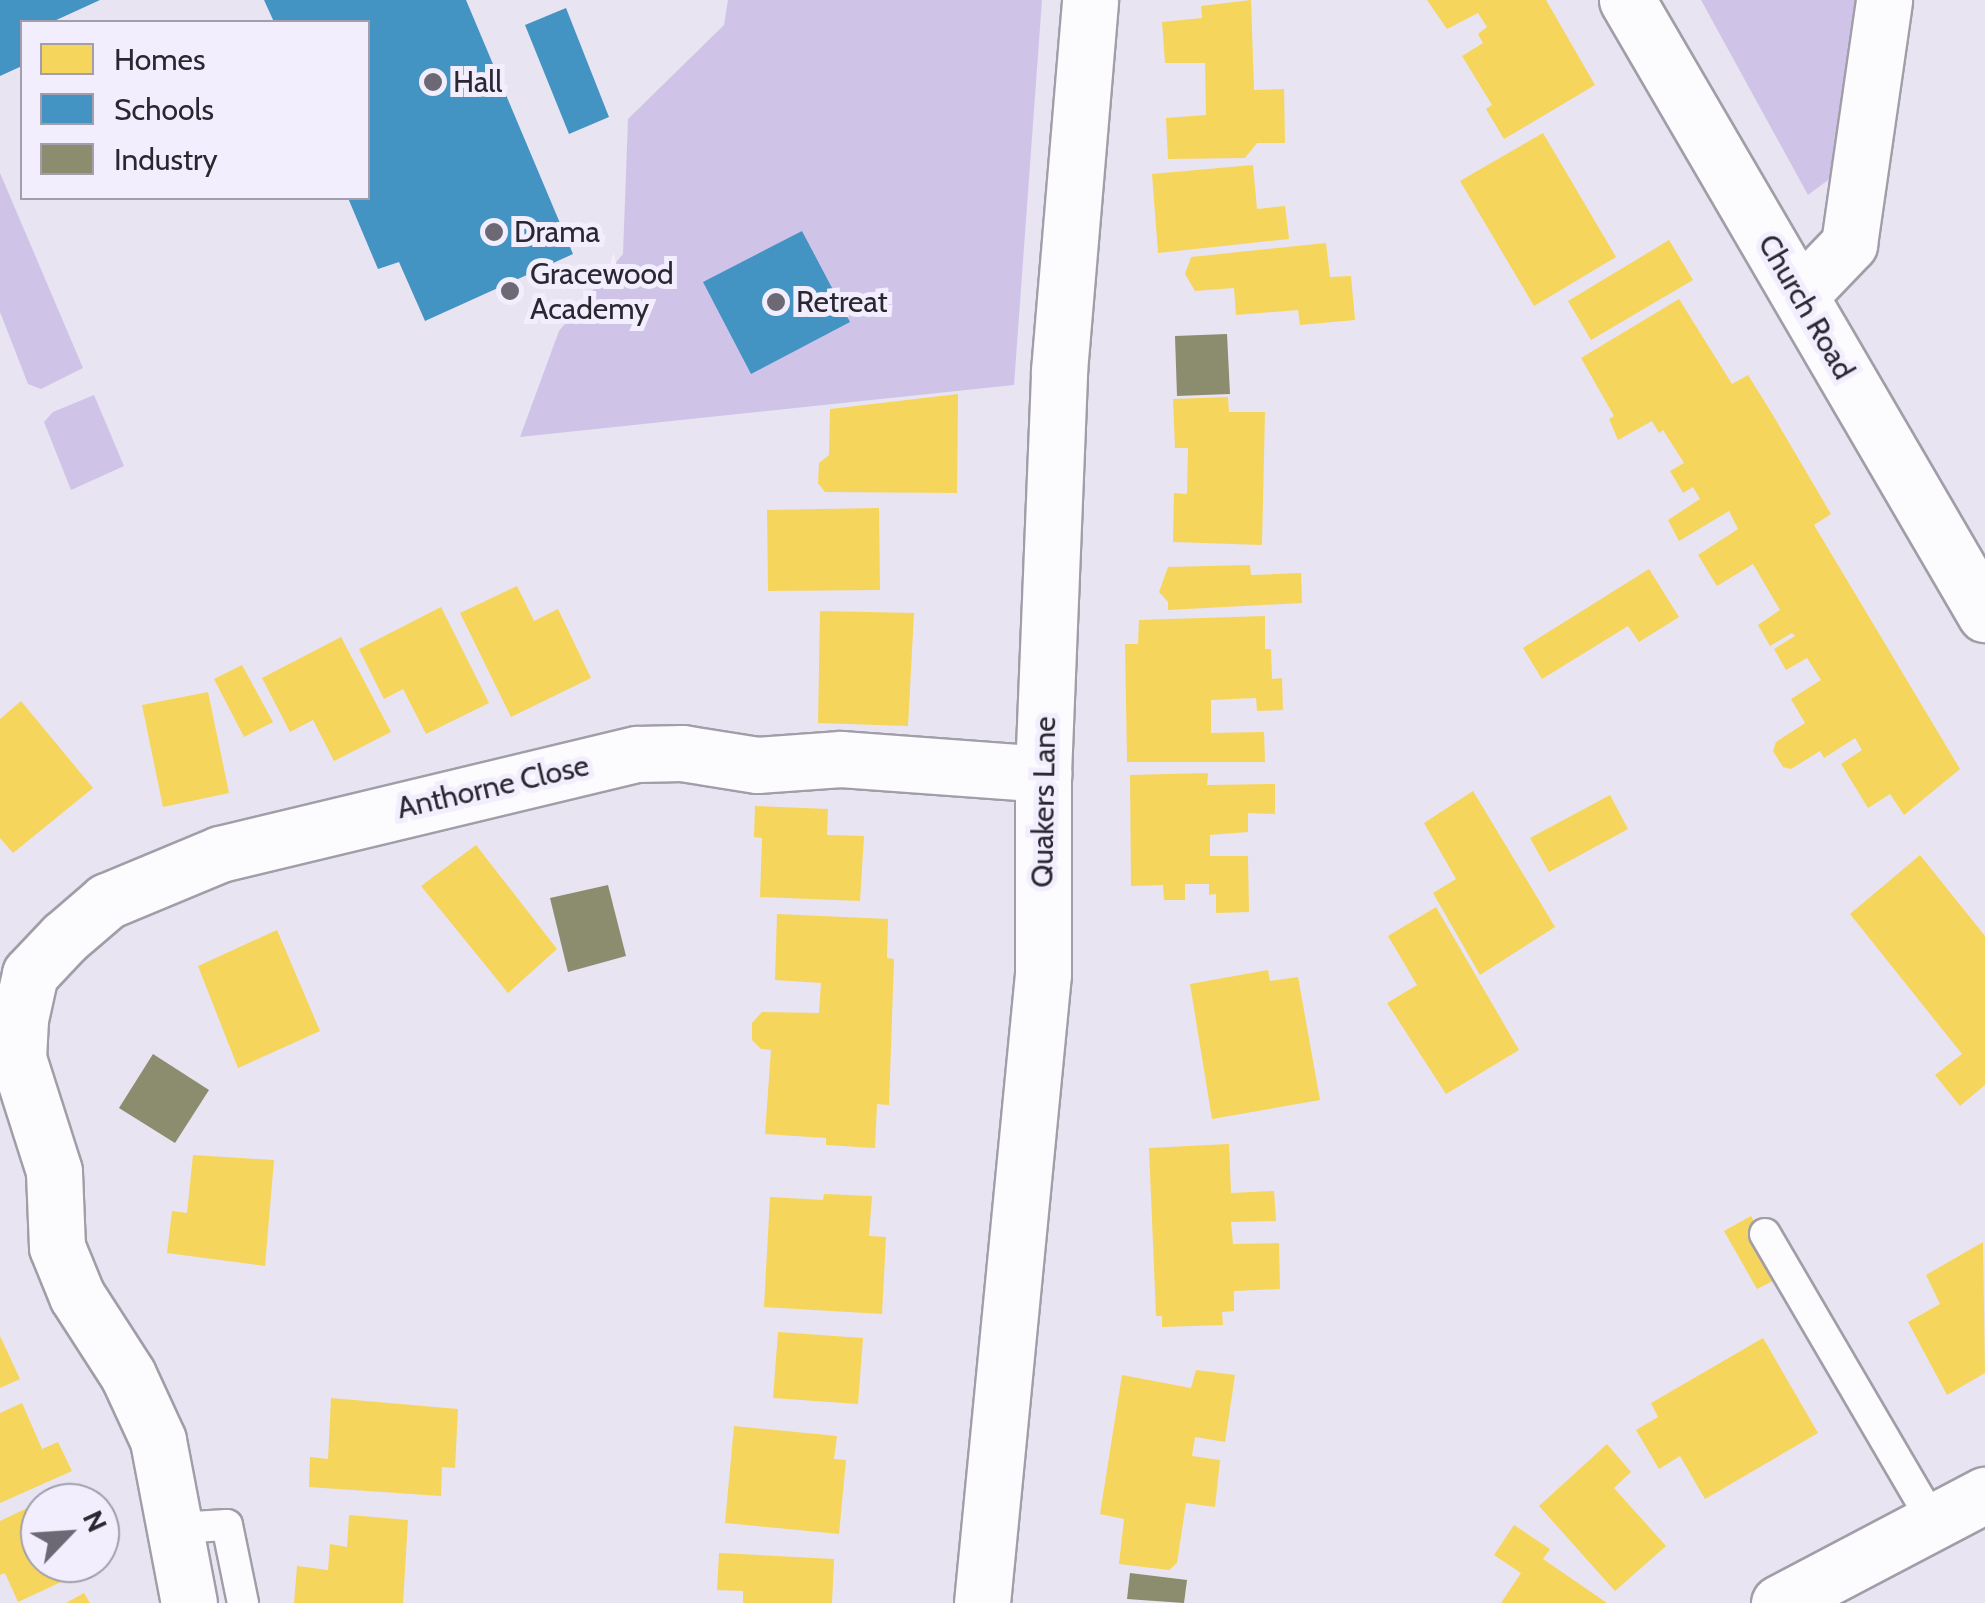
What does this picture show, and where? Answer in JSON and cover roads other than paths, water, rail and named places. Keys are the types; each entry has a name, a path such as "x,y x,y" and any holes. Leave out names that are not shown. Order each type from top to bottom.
{"street":[{"name":"Quakers Lane","path":"982,1603 1043,974 1042,774 1059,371 1090,0"},
{"name":"Church Road","path":"1627,0 1985,614"},
{"path":"1800,294 1849,244 1884,0"},
{"name":"Anthorne Close","path":"189,1603 158,1440 128,1375 77,1296 57,1248 54,1171 18,1058 10,1017 30,974 107,902 220,854 400,807 637,754 682,753 756,765 841,759 1042,774"},
{"path":"1779,1603 1985,1494"}],"lane":[{"path":"1765,1234 1934,1523"},
{"path":"175,1528 226,1525 243,1603"}],"place":[{"name":"Hall","path":"433,82"},
{"name":"Drama","path":"494,232"},
{"name":"Gracewood Academy","path":"510,291"},
{"name":"Retreat","path":"776,302"}]}
